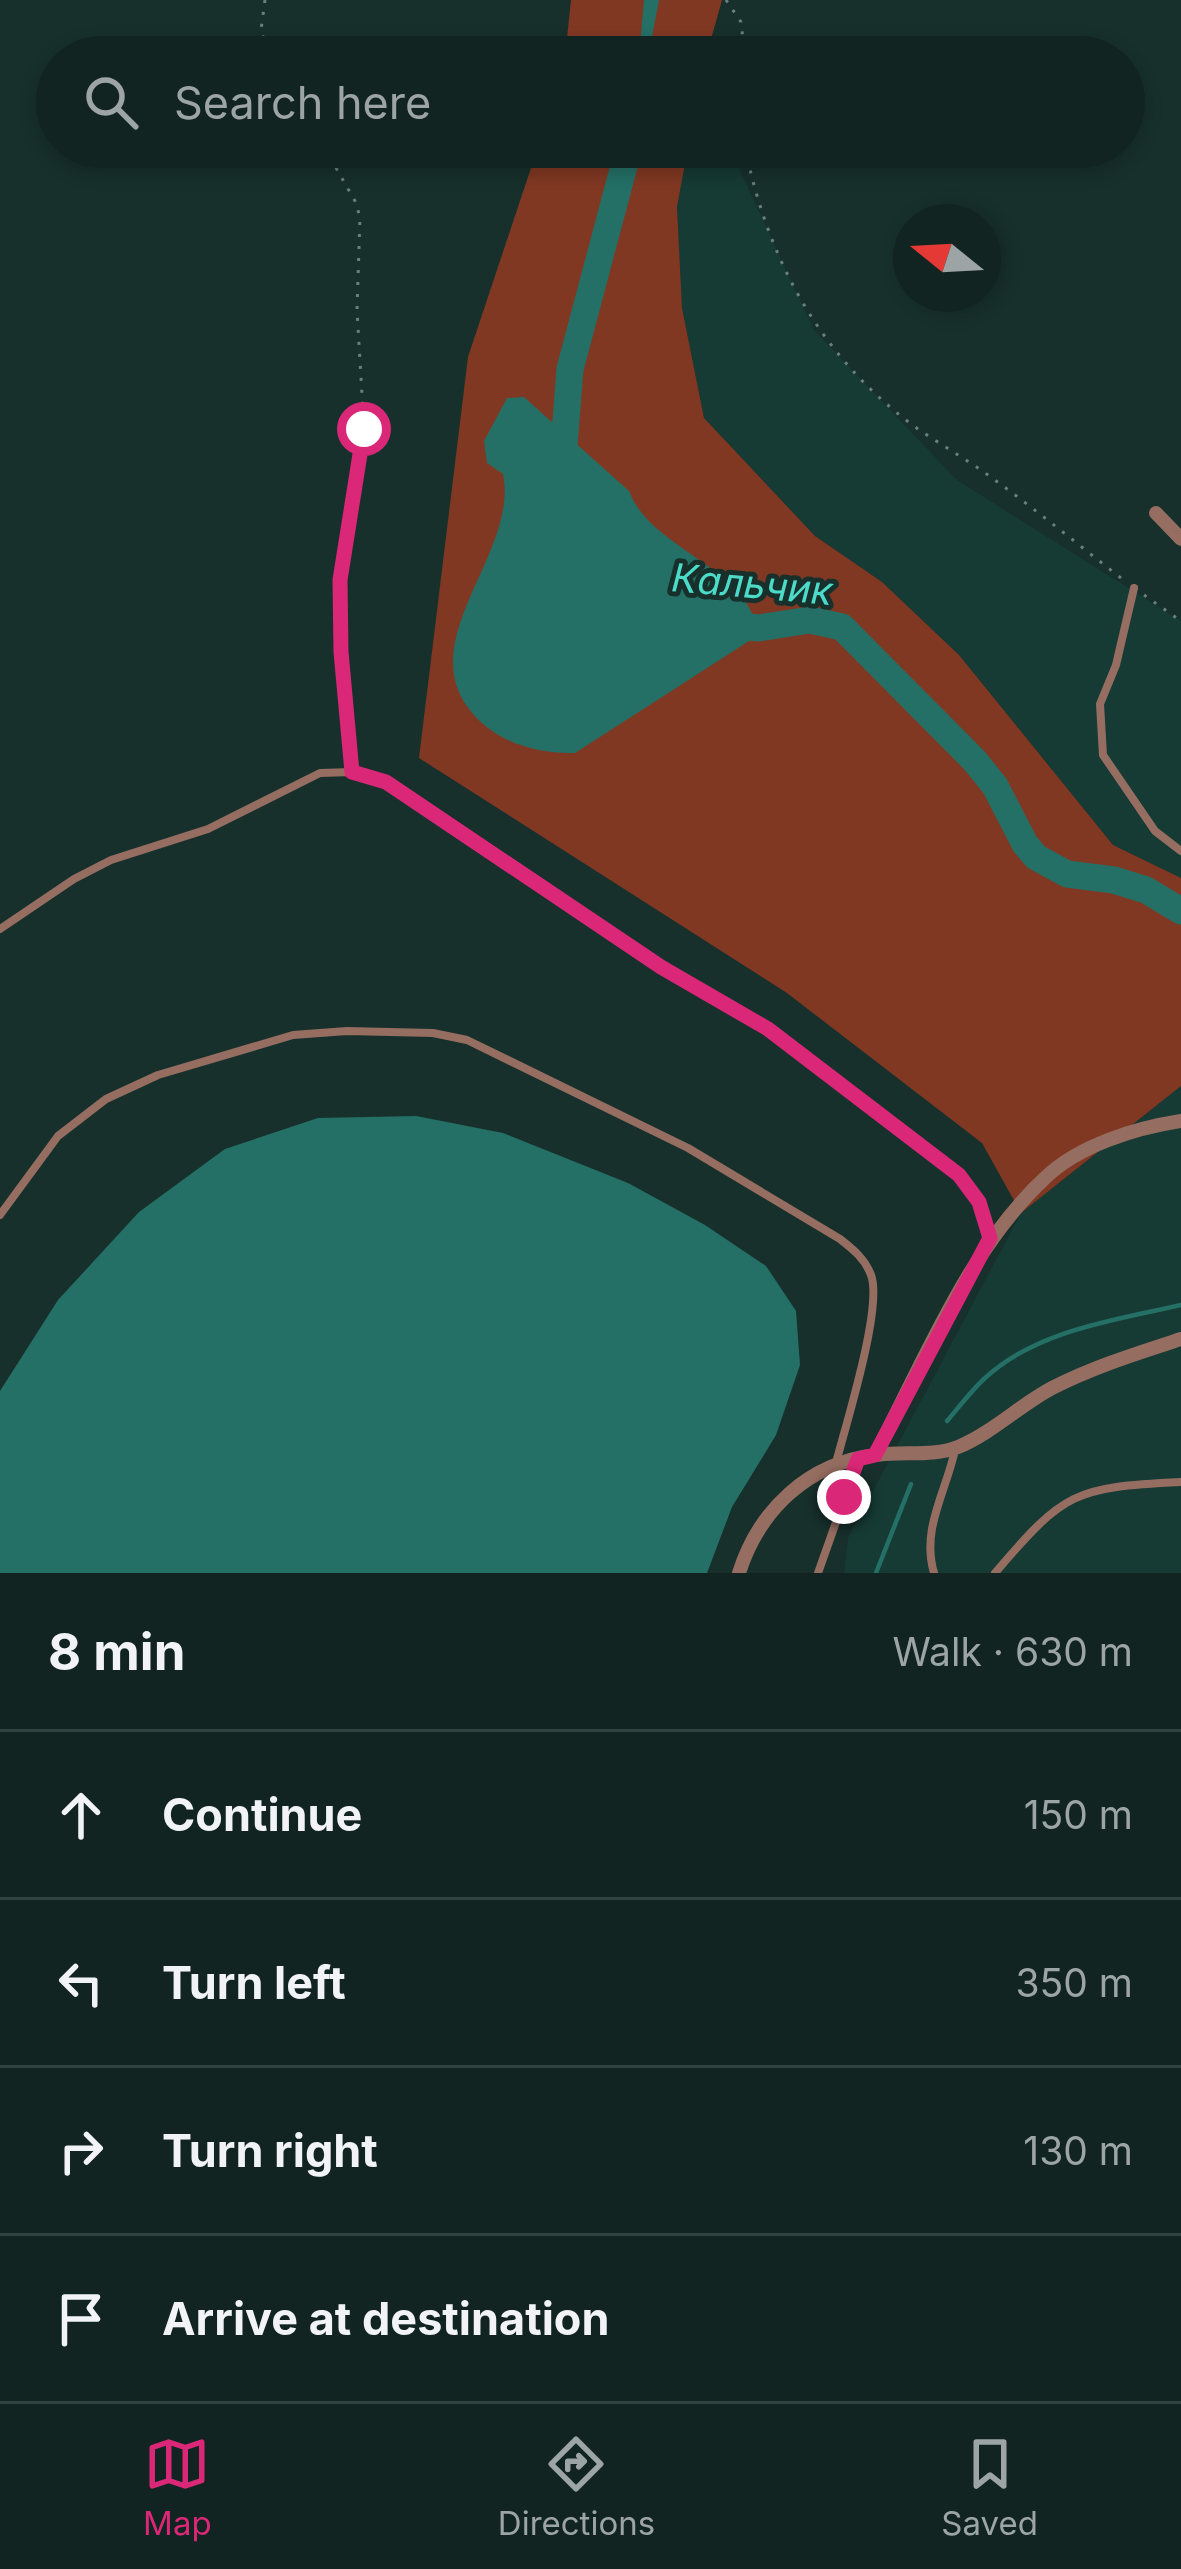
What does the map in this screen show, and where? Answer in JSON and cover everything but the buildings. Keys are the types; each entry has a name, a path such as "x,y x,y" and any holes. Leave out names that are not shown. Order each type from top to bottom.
{"street":[{"path":"1156,513 1181,539"},
{"path":"875,1455 990,1238 1048,1174 1128,1133 1181,1120"},
{"path":"739,1573 767,1513 795,1487 836,1465 875,1455 956,1448 1054,1388 1181,1339"}],"lane":[{"path":"1134,588 1116,664 1100,704 1103,755 1155,832 1181,851"},
{"path":"0,929 111,860 208,829 320,773 352,772 386,782 661,967 768,1029 959,1175 979,1202 990,1238"},
{"path":"0,1215 58,1136 106,1099 158,1075 292,1035 390,1032 466,1040 688,1148 861,1256 873,1280 873,1311 836,1465"},
{"path":"934,1573 929,1546 934,1512 956,1448"},
{"path":"818,1573 858,1459"},
{"path":"995,1573 1060,1504 1092,1490 1181,1482"}],"path":[{"path":"263,36 265,0"},
{"path":"726,0 741,22 743,36"},
{"path":"335,168 360,217 357,310 364,429 340,580 339,619 352,772"},
{"path":"750,168 770,236 809,318 833,351 911,423 988,475 1181,621"}],"shaded area":[{"path":"571,0 722,0 712,36 567,36"},
{"path":"644,0 659,0 652,36 641,36"},
{"path":"531,168 684,168 677,207 682,308 704,418 815,536 882,582 959,655 1113,845 1181,878 1181,1086 1021,1213 982,1143 787,993 419,758 468,357"},
{"path":"684,168 739,168 814,330 957,480 1181,621 1181,878 1113,845 959,655 882,582 815,536 704,418 682,308 677,207"},
{"path":"524,397 629,491 656,528 733,587 758,628 749,641 575,753 526,747 492,731 460,694 453,664 457,633 504,506 503,474 487,463 484,441 507,398"},
{"path":"1181,1086 1181,1573 844,1573 848,1538 1021,1213"},
{"path":"416,1116 503,1133 628,1183 705,1225 766,1266 796,1311 800,1365 776,1435 732,1507 707,1573 0,1573 0,1391 58,1300 139,1212 225,1149 318,1118"}],"waterway":[{"name":"Кальчик","path":"562,471 570,369 623,168"},
{"name":"Кальчик","path":"723,624 758,628 810,620 842,627 975,761 1036,857 1067,874 1146,890 1181,911"},
{"path":"947,1421 985,1378 1028,1348 1078,1329 1181,1305"},
{"path":"876,1573 911,1484"}],"route":[{"path":"364,429 340,580 352,772 386,782 661,967 768,1029 959,1175 979,1202 990,1238 875,1455 858,1459 844,1497"}]}
